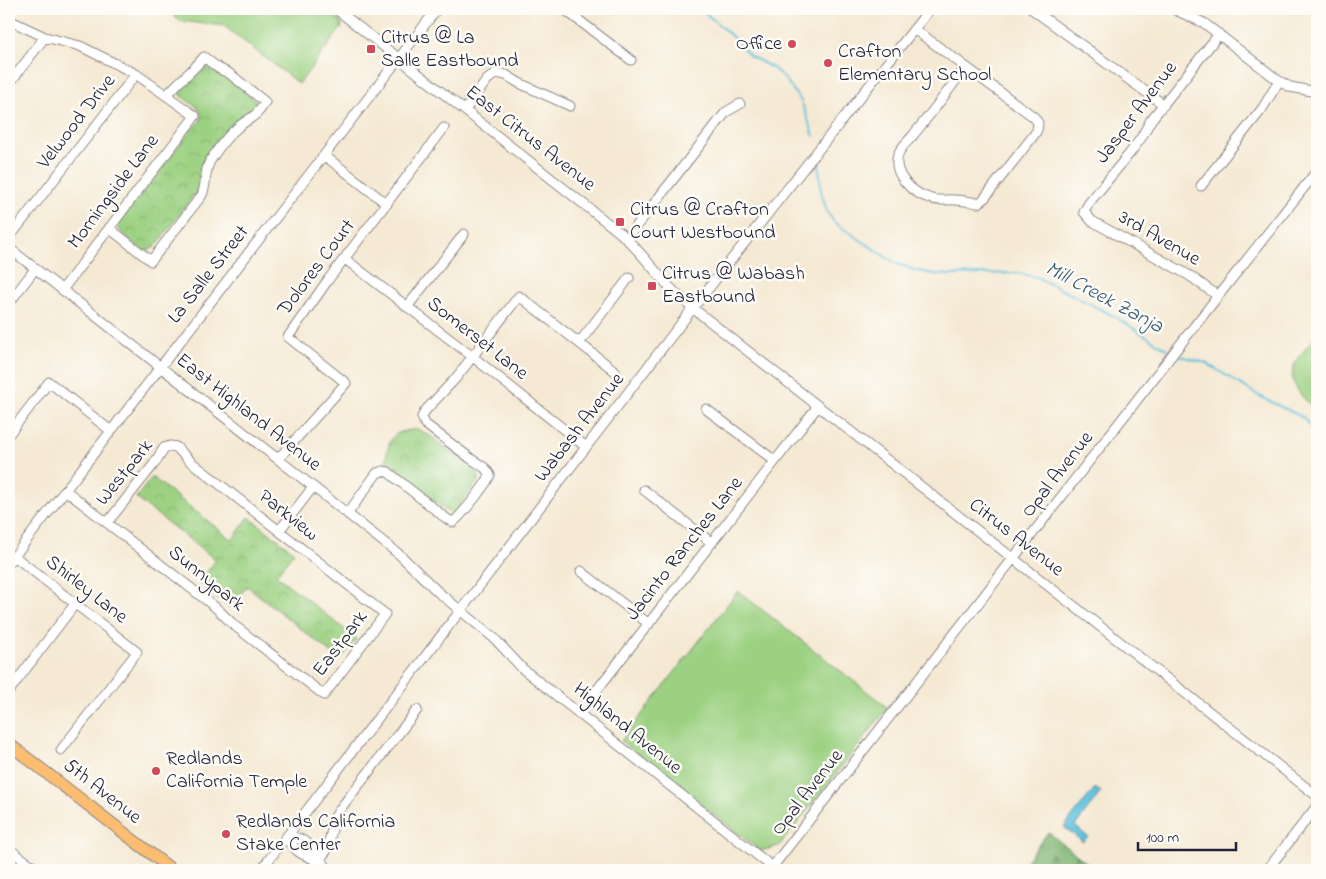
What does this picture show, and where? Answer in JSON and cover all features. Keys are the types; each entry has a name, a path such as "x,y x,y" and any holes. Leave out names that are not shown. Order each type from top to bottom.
{"main road":[{"name":"5th Avenue","path":"9,744 172,870"}],"street":[{"name":"East Citrus Avenue","path":"336,9 627,238 646,258 669,288 693,308"},
{"name":"La Salle Street","path":"11,560 437,9"},
{"path":"564,9 630,60"},
{"name":"Wabash Avenue","path":"261,870 693,308 930,9"},
{"path":"1032,9 1164,105"},
{"path":"1174,9 1204,23 1278,81 1290,86 1317,92"},
{"path":"9,20 45,37 80,46 136,74 168,95 176,84 197,67 204,57 218,68 230,74 265,102 252,119 236,128 210,161 206,168 205,188 202,195 151,261 109,228"},
{"path":"914,29 966,67 1034,118 1038,123 1034,135 983,200 978,203 962,200 938,201 927,198 912,190 900,172 897,164 898,153 966,67"},
{"name":"Jasper Avenue","path":"1084,212 1089,202 1135,146 1151,120 1219,34"},
{"path":"9,84 45,37"},
{"path":"466,110 487,80 496,73 506,75 519,83 570,106"},
{"name":"Velwood Drive","path":"9,238 136,74"},
{"path":"1201,186 1257,116 1278,81"},
{"name":"Morningside Lane","path":"62,290 195,116 168,95"},
{"path":"627,238 726,112 740,104"},
{"name":"Dolores Court","path":"278,459 346,383 288,337 444,128"},
{"path":"325,156 387,204"},
{"name":"Opal Avenue","path":"773,869 1317,171"},
{"name":"3rd Avenue","path":"1084,212 1092,220 1190,276 1218,296"},
{"path":"407,306 464,234"},
{"name":"East Highland Avenue","path":"9,248 348,513 400,555 438,592 461,610"},
{"name":"Somerset Lane","path":"345,259 586,447"},
{"path":"9,303 35,269"},
{"path":"579,343 629,278"},
{"path":"348,513 378,473 383,471 388,472 453,522 488,482 490,475 485,468 425,424 422,417 425,411 473,357 519,296 615,370"},
{"name":"Citrus Avenue","path":"693,308 1317,796"},
{"path":"9,434 49,382 111,431"},
{"name":"Jacinto Ranches Lane","path":"579,713 818,406"},
{"path":"706,409 775,461"},
{"name":"Westpark","path":"107,523 164,448 170,446"},
{"name":"Parkview","path":"170,446 176,447 190,461 385,614"},
{"path":"279,531 313,487"},
{"name":"Sunnypark","path":"65,490 324,695"},
{"path":"644,490 712,542"},
{"name":"Shirley Lane","path":"11,560 75,604 137,652 61,750"},
{"path":"581,571 649,624"},
{"path":"9,691 75,604"},
{"name":"Highland Avenue","path":"461,610 494,638 523,669 773,869"},
{"name":"Eastpark","path":"324,695 385,614"},
{"path":"312,870 328,850 335,817 340,809 417,710"},
{"path":"1267,870 1317,806"},
{"path":"288,836 299,837 310,845 319,861 330,870"},
{"path":"9,849 38,870"}],"green space":[{"path":"179,9 324,9 341,22 342,27 299,84 224,26 180,21 173,16"},
{"path":"205,66 226,77 254,99 255,108 248,115 232,124 212,146 200,168 197,191 155,247 146,251 124,235 118,223 200,121 201,116 198,108 179,93 183,84"},
{"path":"1317,334 1317,411 1299,393 1292,375 1296,362"},
{"path":"418,429 432,437 478,472 479,480 453,513 448,512 406,480 394,466 386,461 389,445 394,436"},
{"path":"152,477 232,540 249,517 294,552 276,575 357,639 340,660 247,586 230,608 199,583 216,560 136,498"},
{"path":"738,591 887,707 779,846 760,851 621,741"},
{"path":"1048,832 1096,870 1019,870"}],"water":[{"path":"1095,788 1101,792 1075,826 1088,837 1083,842 1064,827"}],"waterway":[{"name":"Mill Creek Zanja","path":"701,9 736,40 750,56 773,68 784,78 801,101 814,136"},
{"name":"Mill Creek Zanja","path":"819,163 821,191 827,212 835,223 895,263 933,274 1017,273 1036,277 1112,315 1167,349"},
{"name":"Mill Creek Zanja","path":"1181,356 1206,363 1259,396 1304,418 1317,436"}],"place":[{"name":"Office","path":"792,44"},
{"name":"Citrus @ La Salle Eastbound","path":"371,49"},
{"name":"Crafton Elementary School","path":"828,63"},
{"name":"Citrus @ Crafton Court Westbound","path":"620,222"},
{"name":"Citrus @ Wabash Eastbound","path":"652,286"},
{"name":"Redlands California Temple","path":"156,771"},
{"name":"Redlands California Stake Center","path":"226,834"}]}
